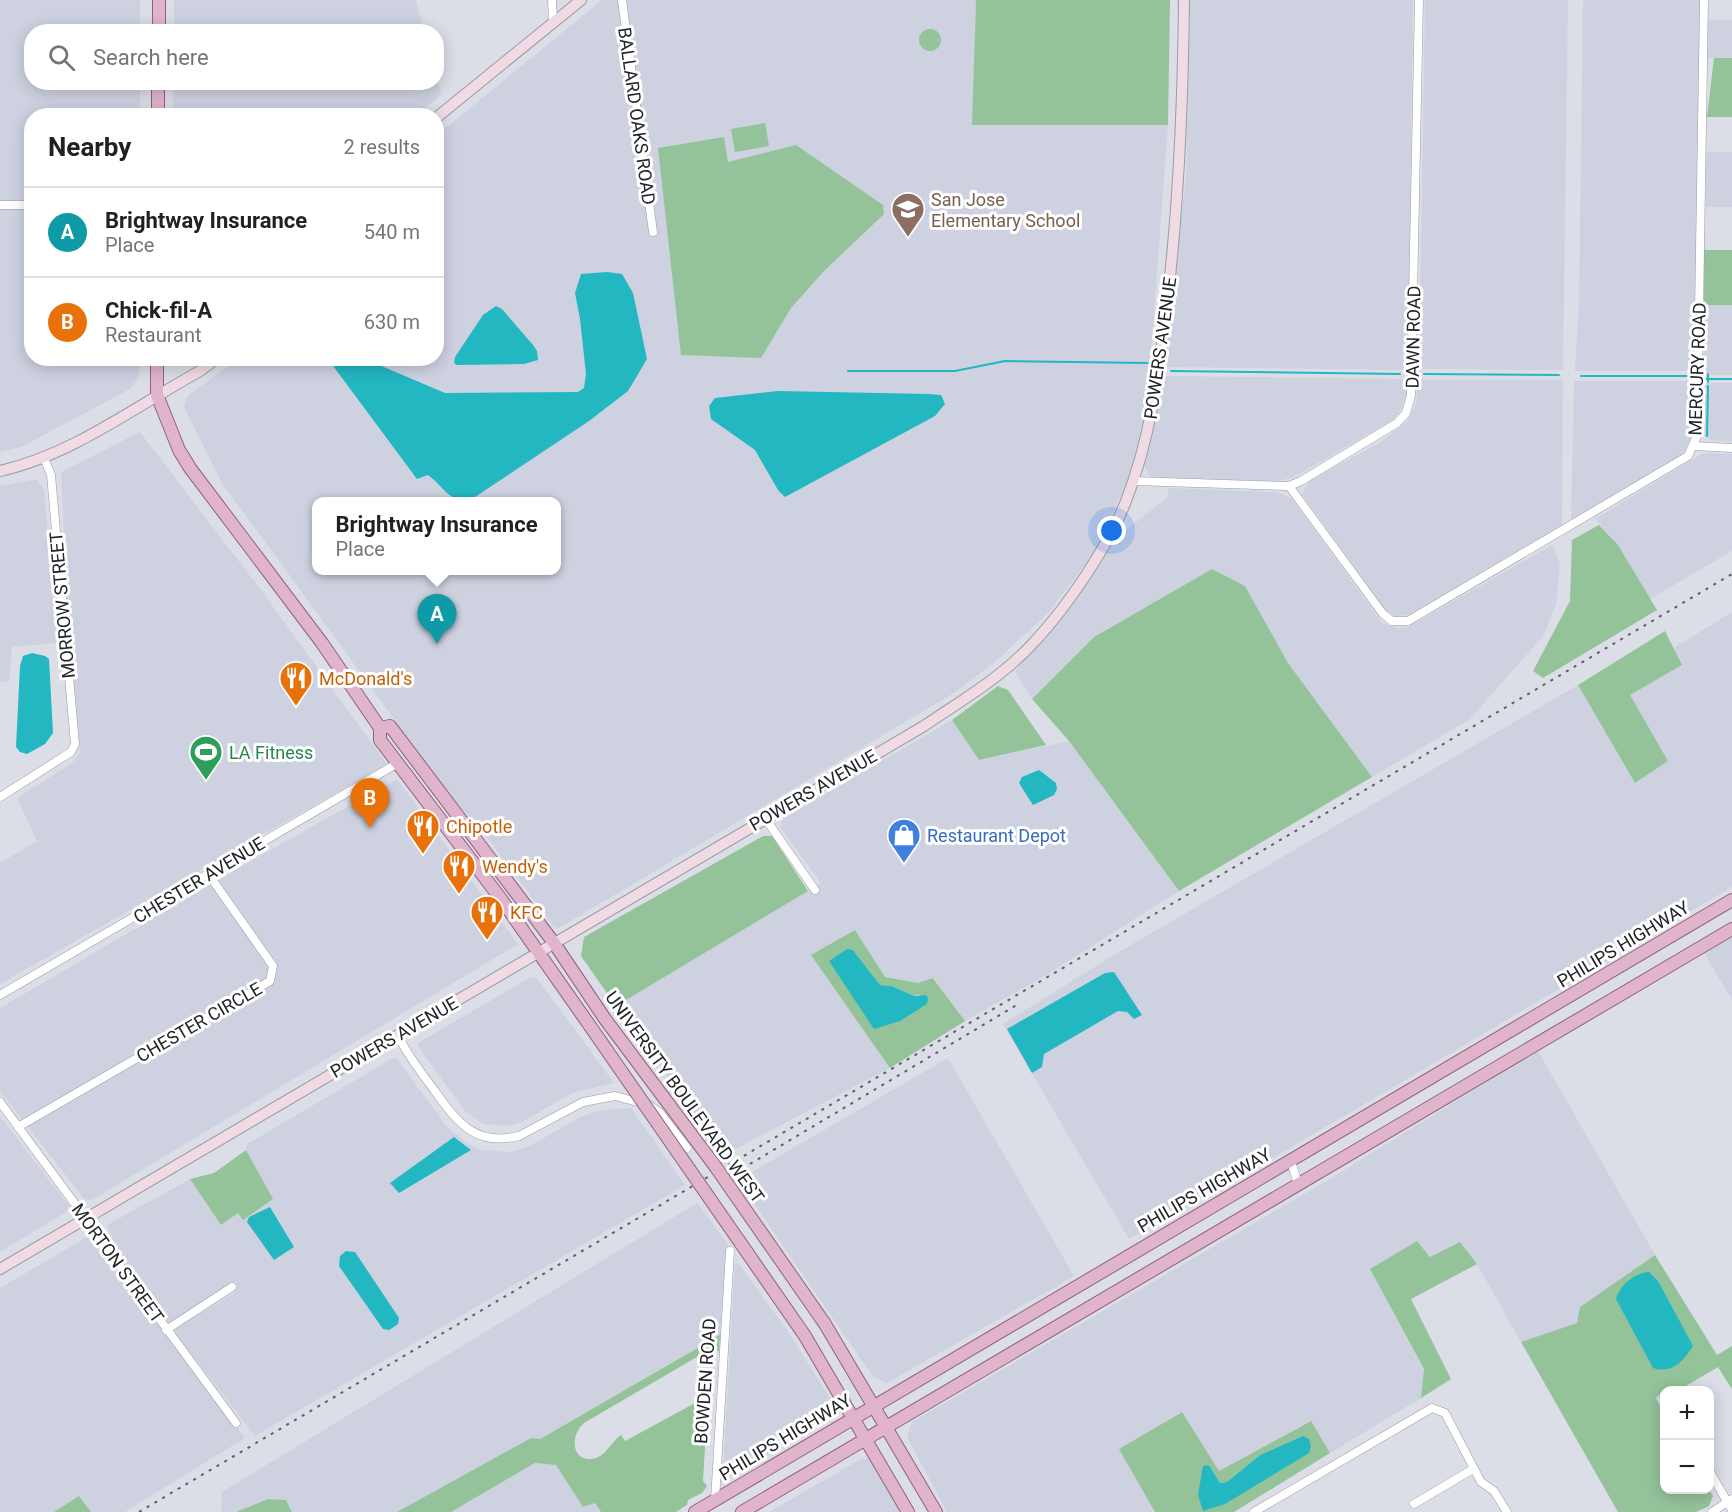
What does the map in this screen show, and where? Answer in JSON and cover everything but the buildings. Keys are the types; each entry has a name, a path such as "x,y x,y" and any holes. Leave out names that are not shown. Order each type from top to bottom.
{"main road":[{"path":"159,0 159,24"},
{"path":"158,90 158,108"},
{"name":"UNIVERSITY BOULEVARD WEST","path":"157,366 157,395 179,450 190,468 322,643 380,728 380,740 538,951 805,1336 908,1512"},
{"name":"UNIVERSITY BOULEVARD WEST","path":"380,728 390,726 554,943 605,1019 727,1184 825,1323 888,1426 936,1512"},
{"path":"398,763 407,761 416,772 425,774"},
{"name":"PHILIPS HIGHWAY","path":"695,1512 715,1506 874,1404 1732,900"},
{"path":"742,1512 1732,929"}],"street":[{"path":"552,0 552,23"},
{"path":"444,111 581,0"},
{"name":"BALLARD OAKS ROAD","path":"622,0 653,232"},
{"name":"POWERS AVENUE","path":"0,1269 924,726 969,696 1016,659 1048,627 1082,580 1117,522 1145,443 1158,383 1174,246 1182,146 1184,0"},
{"name":"DAWN ROAD","path":"1132,481 1289,486 1397,423 1406,414 1411,401 1419,0"},
{"name":"MERCURY ROAD","path":"1289,486 1383,614 1397,622 1408,621 1417,616 1683,461 1694,446 1697,436 1704,0"},
{"path":"0,205 24,205"},
{"path":"0,471 44,458 204,366"},
{"path":"1694,446 1732,448"},
{"name":"MORROW STREET","path":"0,797 71,752 75,744 51,475 44,458"},
{"name":"CHESTER AVENUE","path":"0,995 398,763"},
{"path":"765,818 815,890"},
{"name":"CHESTER CIRCLE","path":"18,1127 270,981 273,966 209,875"},
{"path":"399,1035 404,1050 454,1117 466,1129 484,1138 508,1139 519,1136 583,1101 615,1096 649,1105 660,1113 687,1148"},
{"name":"MORTON STREET","path":"0,1102 236,1423"},
{"path":"1291,1161 1298,1184"},
{"name":"BOWDEN ROAD","path":"715,1506 730,1251"},
{"path":"166,1330 232,1287"},
{"path":"1254,1512 1427,1408 1438,1408 1445,1413 1466,1448 1467,1459 1481,1482 1494,1491 1507,1512"},
{"path":"1414,1504 1473,1469"},
{"path":"1714,1478 1730,1500 1732,1510"},
{"path":"1712,1512 1730,1500"}],"shaded area":[{"path":"0,0 140,0 140,24 24,24 24,90 140,90 140,108 24,108 24,366 139,366 139,377 130,389 21,447 0,452"},
{"path":"174,0 416,0 422,24 174,24"},
{"path":"602,0 976,0 973,124 1168,125 1146,419 1131,473 1099,544 1049,612 996,661 954,693 559,928 554,927 482,831 452,798 222,483 184,407 187,396 228,366 444,366 444,129"},
{"path":"1190,0 1413,0 1408,370 1164,367 1186,177"},
{"path":"1425,0 1568,0 1563,370 1419,369"},
{"path":"1583,0 1700,0 1695,371 1575,371 1579,303"},
{"path":"1708,20 1732,20 1732,58 1707,58"},
{"path":"173,90 440,90 441,95 425,108 173,108"},
{"path":"1706,152 1732,152 1732,207 1706,207"},
{"path":"1704,305 1732,305 1732,375 1703,375"},
{"path":"1163,376 1407,379 1407,390 1403,406 1393,420 1292,478 1277,481 1153,478 1148,474 1144,465"},
{"path":"1418,380 1563,380 1562,526 1411,614 1396,616 1387,612 1302,494 1309,481 1379,443 1408,421 1416,403"},
{"path":"1574,381 1695,381 1693,433 1686,450 1675,461 1571,521"},
{"path":"1705,383 1732,383 1732,442 1711,440 1704,436"},
{"path":"140,432 261,590 387,764 0,984 0,863 37,841 17,798 72,763 80,753 66,585 61,472"},
{"path":"1703,453 1732,454 1732,551 1650,599 1618,545 1595,519"},
{"path":"36,479 44,489 57,643 12,647 9,682 0,682 0,486"},
{"path":"1169,488 1277,492 1292,499 1382,623 1399,628 1408,627 1552,545 1560,564 1556,604 1544,635 1469,720 1372,777 1288,663 1245,586 1212,569 1094,637 1032,699 1015,672 1114,539 1167,498"},
{"path":"1732,612 1732,887 1295,1145 1129,1239 1003,1024 1112,956 1578,685 1635,783 1668,761 1629,695 1681,666 1674,648"},
{"path":"952,720 979,760 1069,741 1179,891 1046,975 965,1021 934,978 918,983 885,977 855,930 812,955 890,1068 724,1155 616,1006 821,883 780,827 784,818"},
{"path":"397,779 518,944 92,1200 84,1199 0,1091 0,1008 263,854"},
{"path":"1732,937 1732,1000 1704,953"},
{"path":"536,977 614,1083 572,1093 522,1122 507,1126 483,1124 465,1111 419,1048 418,1043 529,978"},
{"path":"1538,1051 1655,1255 1580,1307 1577,1323 1521,1342 1477,1264 1460,1243 1430,1257 1417,1241 1370,1269 1424,1370 1421,1398 1330,1453 1310,1421 1219,1471 1181,1412 1120,1449 1155,1512 947,1512 907,1437 912,1422 1318,1186"},
{"path":"396,1058 448,1128 467,1143 481,1150 511,1152 530,1146 580,1117 602,1110 631,1108 685,1185 255,1436 175,1333 176,1328 233,1294 237,1281 174,1323 167,1323 117,1254 107,1225 190,1179 221,1225 238,1213 243,1219 273,1199 246,1150 247,1144"},
{"path":"948,1058 1074,1276 887,1383 873,1377 738,1180"},
{"path":"0,1116 69,1206 66,1212 0,1252"},
{"path":"697,1203 728,1245 720,1335 539,1439 531,1438 397,1512 292,1512 286,1500 268,1499 236,1512 221,1512 222,1492"},
{"path":"87,1237 112,1261 245,1438 125,1512 91,1512 79,1496 54,1512 0,1512 0,1288"},
{"path":"735,1263 738,1263 785,1327 832,1401 833,1410 731,1476 723,1471"},
{"path":"861,1459 869,1459 900,1512 769,1512"},
{"path":"535,1463 556,1465 583,1507 595,1503 601,1512 451,1512"}],"green space":[{"path":"976,0 1170,0 1168,125 972,125"},
{"path":"930,29 938,32 941,40 938,48 930,51 922,48 919,40 922,32"},
{"path":"1714,58 1732,58 1732,117 1707,117"},
{"path":"765,123 769,146 735,152 731,129"},
{"path":"724,137 728,162 796,145 883,205 884,214 824,271 791,308 761,358 681,355 658,148"},
{"path":"1704,250 1732,250 1732,305 1704,305"},
{"path":"1599,525 1618,545 1657,610 1543,678 1533,671 1570,601 1572,540"},
{"path":"1212,569 1245,586 1288,663 1372,777 1179,891 1069,741 1032,699 1094,637"},
{"path":"1665,631 1682,665 1630,695 1668,761 1635,783 1578,685"},
{"path":"998,686 1008,690 1046,745 979,760 952,720"},
{"path":"763,836 772,836 808,891 616,1006 581,956 584,937"},
{"path":"855,930 885,977 918,983 933,978 965,1021 890,1068 811,955","holes":["853,950 880,985 892,986 914,996 921,994 874,1029"]},
{"path":"246,1150 273,1199 243,1220 238,1213 221,1225 190,1179 214,1173"},
{"path":"1417,1241 1430,1257 1460,1242 1477,1264 1411,1299 1451,1379 1421,1398 1424,1369 1370,1269"},
{"path":"1655,1255 1717,1355 1732,1346 1732,1389 1718,1367 1686,1386 1660,1386 1660,1394 1656,1398 1660,1406 1660,1494 1712,1494 1709,1506 1696,1512 1618,1512 1521,1342 1577,1323 1580,1307"},
{"path":"720,1335 719,1351 707,1351 584,1423 576,1435 575,1448 578,1454 588,1459 596,1458 621,1435 625,1441 708,1396 703,1481 707,1486 702,1493 688,1500 687,1505 676,1512 601,1512 595,1503 583,1507 556,1465 535,1463 451,1512 397,1512 531,1438 540,1439"},
{"path":"1182,1412 1219,1471 1311,1421 1330,1453 1234,1512 1155,1512 1119,1449","holes":["1303,1436 1203,1511 1209,1465 1220,1483 1227,1482 1260,1455"]},
{"path":"79,1496 91,1512 54,1512"},
{"path":"268,1499 286,1500 292,1512 236,1512"}],"water":[{"path":"607,272 622,274 633,293 647,359 628,391 589,421 475,497 453,497 428,475 417,479 333,366 381,366 445,393 578,392 584,388 586,374 575,293 581,274"},
{"path":"496,306 502,309 533,345 537,351 538,360 524,364 457,365 454,363 455,357 483,315"},
{"path":"778,391 941,395 945,404 935,416 785,497 778,490 755,450 711,419 709,406 715,398"},
{"path":"32,653 49,659 53,733 45,744 27,754 20,752 16,747 20,666 23,656"},
{"path":"1039,770 1056,783 1057,789 1054,795 1033,805 1019,783 1022,777"},
{"path":"847,949 853,950 880,985 892,986 914,996 926,995 927,1004 900,1021 874,1029 829,961"},
{"path":"1114,972 1142,1015 1134,1019 1127,1012 1118,1011 1044,1054 1042,1067 1032,1073 1007,1029 1105,973"},
{"path":"454,1137 471,1150 399,1193 390,1183"},
{"path":"270,1207 294,1247 274,1260 247,1222 249,1217"},
{"path":"346,1251 355,1252 399,1318 398,1324 389,1330 383,1329 339,1266 340,1256"},
{"path":"1649,1272 1658,1281 1693,1346 1685,1357 1672,1368 1653,1368 1616,1299 1628,1281"},
{"path":"1303,1436 1309,1439 1311,1446 1309,1453 1225,1504 1203,1511 1198,1495 1203,1466 1209,1465 1220,1483 1227,1482 1260,1455"}],"waterway":[{"path":"848,371 955,371 1005,361 1148,363"},
{"path":"1171,371 1400,374"},
{"path":"1424,374 1559,375"},
{"path":"1708,374 1708,382"},
{"path":"1581,376 1689,376"},
{"path":"1706,379 1732,379"},
{"path":"1707,436 1708,386"}],"railway":[{"path":"139,1512 1732,574"},
{"path":"750,1164 1020,1003"}],"place":[{"name":"San Jose Elementary School","path":"908,238"},
{"name":"Brightway Insurance","path":"437,644"},
{"name":"McDonald's","path":"296,707"},
{"name":"LA Fitness","path":"206,781"},
{"name":"Chick-fil-A","path":"370,828"},
{"name":"Chipotle","path":"423,855"},
{"name":"Restaurant Depot","path":"904,864"},
{"name":"Wendy's","path":"459,895"},
{"name":"KFC","path":"487,941"}]}
